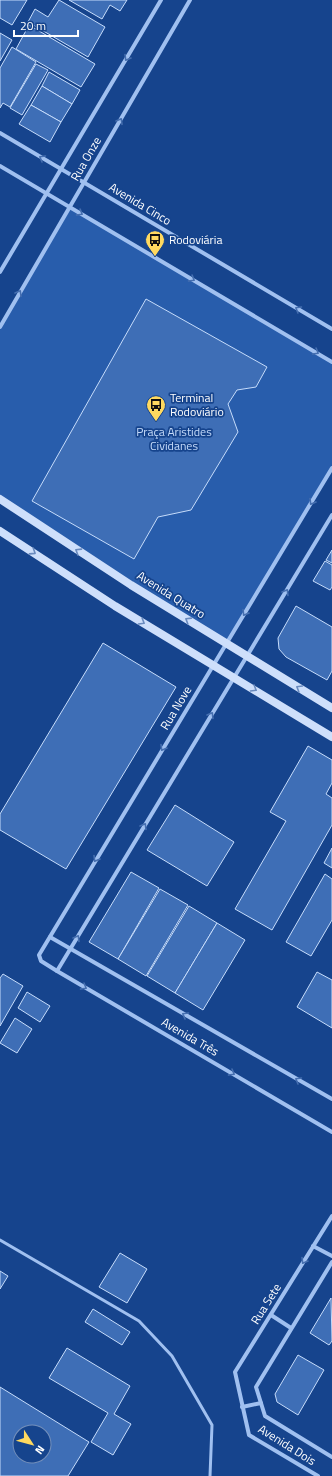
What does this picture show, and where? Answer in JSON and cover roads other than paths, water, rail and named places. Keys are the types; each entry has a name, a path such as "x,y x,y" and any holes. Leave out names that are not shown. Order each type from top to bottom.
{"main road":[{"name":"Avenida Quatro","path":"0,499 62,542 246,657 332,708"},
{"path":"0,531 115,606 332,737"}],"street":[{"name":"Rua Onze","path":"0,272 161,0"},
{"name":"Rua Onze","path":"0,327 190,0"},
{"name":"Avenida Cinco","path":"0,133 332,329"},
{"path":"0,166 332,362"},
{"name":"Rua Nove","path":"39,958 39,955 332,468"},
{"path":"57,971 332,515"},
{"name":"Avenida Três","path":"50,937 332,1099"},
{"name":"Avenida Três","path":"39,958 57,971 332,1132"},
{"name":"Rua Sete","path":"242,1407 235,1372 332,1216"},
{"path":"313,1246 332,1256"},
{"path":"242,1407 260,1403 256,1386 332,1262"},
{"path":"271,1315 292,1328"},
{"name":"Avenida Dois","path":"260,1403 265,1416 332,1457"},
{"name":"Avenida Dois","path":"242,1407 249,1435 318,1476"}],"lane":[{"path":"0,1240 138,1321 172,1356 212,1425 210,1476"}],"place":[{"name":"Rodoviária","path":"155,257"},
{"name":"Terminal Rodoviário","path":"156,422"}],"park label":[{"name":"Praça Aristides Cividanes","path":"174,439"}]}
